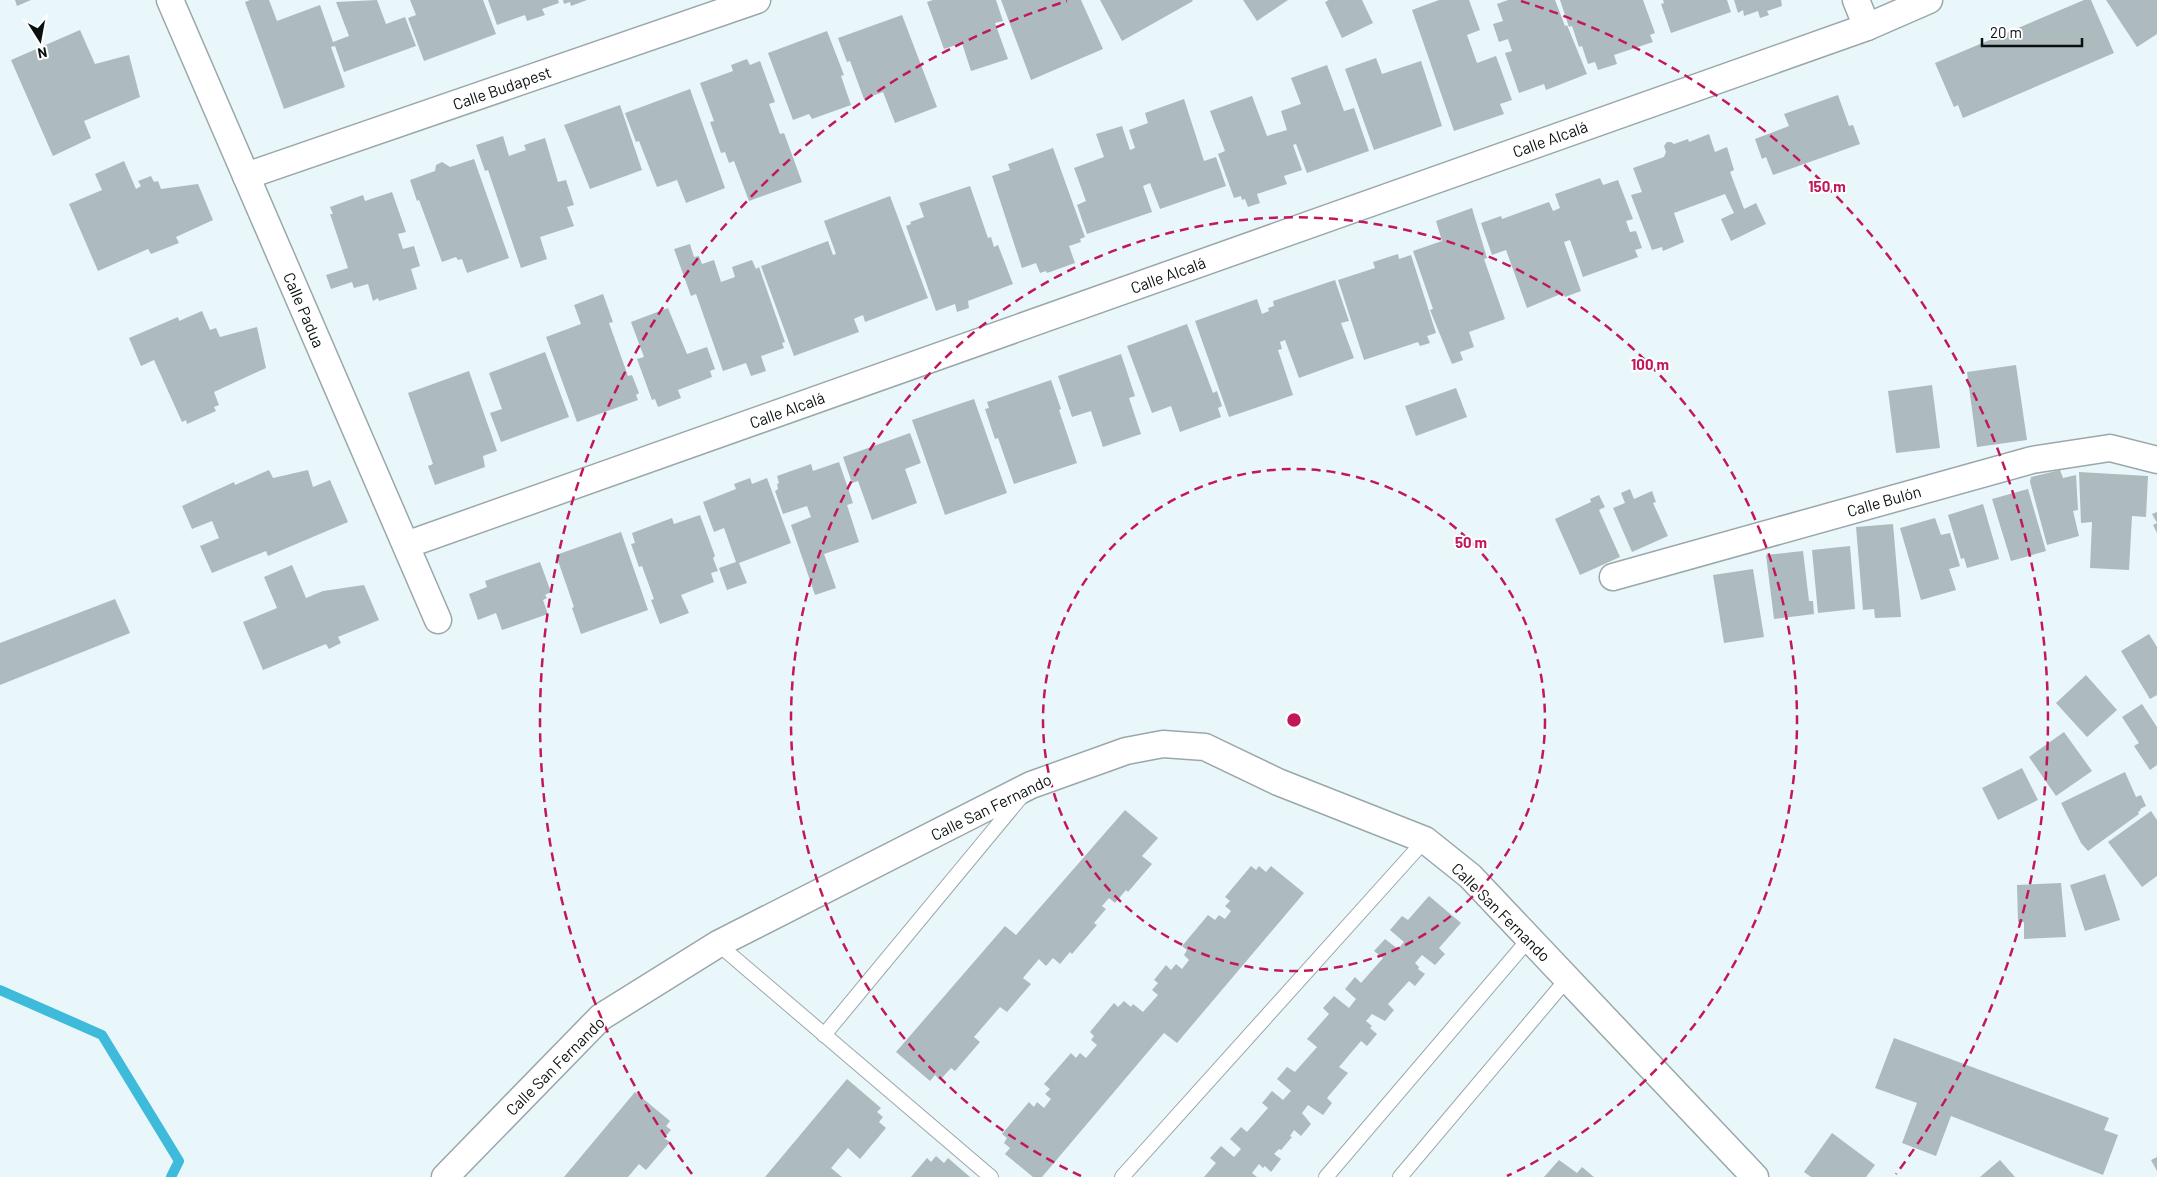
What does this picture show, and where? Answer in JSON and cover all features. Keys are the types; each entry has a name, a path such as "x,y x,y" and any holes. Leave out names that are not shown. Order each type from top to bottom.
{"street":[{"name":"Calle Padua","path":"170,0 438,620"},
{"name":"Calle Budapest","path":"246,176 757,0"},
{"path":"1856,0 1867,27"},
{"name":"Calle Alcalá","path":"406,545 1867,27 1929,0"},
{"name":"Calle Bulón","path":"1613,577 2032,460 2110,448 2157,460"},
{"name":"Calle San Fernando","path":"445,1177 602,1017 718,944 1031,785 1126,751 1163,744 1205,747 1278,782 1425,840 1470,876 1755,1177"}],"lane":[{"path":"824,1035 1031,785"},
{"path":"1122,1177 1425,840"},
{"path":"1326,1177 1529,939"},
{"path":"718,944 991,1177"},
{"path":"1400,1177 1567,979"}],"building":[{"path":"15,0 31,0 17,6"},
{"path":"250,0 269,0 277,21 320,5 333,42 349,36 336,2 377,0 386,24 405,17 416,46 344,72 335,46 331,47 345,87 284,109 245,2"},
{"path":"410,0 483,0 496,34 424,61 408,18 416,15"},
{"path":"488,0 558,0 559,3 542,9 545,15 527,21 525,15 497,25"},
{"path":"563,0 587,0 571,6 570,2 564,4"},
{"path":"933,0 996,0 1003,21 995,23 1008,59 971,71 962,43 944,49 927,2"},
{"path":"1001,0 1081,0 1103,49 1031,80"},
{"path":"1100,0 1192,0 1193,1 1122,41"},
{"path":"1243,0 1288,0 1257,21"},
{"path":"1329,0 1362,0 1373,23 1342,38 1325,2"},
{"path":"1439,0 1469,0 1480,30 1467,35 1477,63 1496,56 1512,100 1500,104 1504,114 1454,131 1412,10"},
{"path":"1508,0 1555,0 1587,74 1546,90 1544,84 1519,93 1505,53 1512,51 1508,39 1499,42 1493,24 1503,21 1497,4"},
{"path":"1560,0 1643,0 1655,33 1650,35 1653,42 1614,55 1617,64 1598,70 1595,62 1588,64 1582,46 1579,47 1572,26 1569,27"},
{"path":"1663,0 1727,0 1731,12 1671,33 1661,4 1664,3"},
{"path":"1734,0 1781,0 1782,6 1767,11 1769,15 1760,18 1758,11 1744,16 1743,10 1738,13"},
{"path":"2084,0 2091,0 2114,53 1963,118 1958,105 1954,107 1935,63"},
{"path":"2106,0 2157,0 2157,34 2137,47"},
{"path":"902,15 937,107 895,123 883,92 864,99 850,61 847,62 838,38"},
{"path":"80,30 95,64 129,55 140,97 84,121 91,138 53,156 11,60"},
{"path":"827,31 844,75 841,76 851,105 812,119 809,114 793,120 768,53"},
{"path":"1376,58 1382,74 1421,61 1442,126 1374,150 1345,69"},
{"path":"747,59 750,65 760,61 775,102 769,104 780,134 784,133 802,182 749,201 734,161 729,163 725,152 721,153 710,122 714,121 700,83 733,71 731,65"},
{"path":"1327,65 1344,111 1354,108 1369,151 1307,173 1296,144 1293,145 1302,170 1284,176 1287,184 1257,194 1260,203 1248,207 1245,199 1242,200 1241,196 1234,198 1218,154 1225,151 1210,111 1252,96 1267,136 1287,130 1281,111 1301,104 1291,78"},
{"path":"690,89 725,188 686,203 677,180 657,187 639,141 636,142 625,113"},
{"path":"1838,95 1849,126 1853,125 1860,144 1773,175 1766,157 1762,159 1755,139 1789,126 1784,114"},
{"path":"1184,99 1204,161 1216,157 1226,186 1160,209 1150,183 1143,186 1152,212 1087,234 1077,205 1086,201 1074,168 1104,157 1096,134 1122,126 1130,150 1135,148 1129,130 1148,123 1145,113"},
{"path":"620,105 642,170 590,189 564,125"},
{"path":"1709,134 1715,152 1727,147 1734,170 1730,172 1744,209 1756,203 1766,224 1731,241 1721,219 1734,213 1725,194 1674,213 1684,242 1663,251 1662,247 1652,250 1631,195 1642,192 1633,168 1664,157 1666,152 1664,146 1667,142 1674,144 1688,139 1689,142"},
{"path":"503,136 509,156 526,150 524,145 545,138 558,182 566,180 574,205 567,207 574,226 540,237 547,259 521,268 488,170 485,171 476,145"},
{"path":"1053,148 1085,237 1080,239 1081,242 1069,246 1075,263 1047,273 1046,271 1040,273 1036,263 1022,268 992,176 1010,170 1008,164"},
{"path":"474,159 509,258 467,273 462,259 458,260 456,257 442,262 410,180 435,171 436,165 442,162 450,167"},
{"path":"124,161 136,189 141,186 138,181 151,176 154,182 158,181 161,189 198,184 213,220 176,237 179,243 151,254 148,249 98,271 69,204 102,190 95,174"},
{"path":"1600,178 1603,185 1618,180 1633,219 1626,221 1630,232 1636,231 1642,248 1635,250 1638,257 1583,277 1570,240 1564,242 1581,291 1565,297 1563,293 1527,308 1506,250 1492,255 1481,223 1501,216 1502,219 1549,202 1553,211 1560,208 1555,194"},
{"path":"970,186 988,238 991,237 994,247 998,245 1013,284 968,301 969,308 957,312 955,304 936,311 906,226 911,224 910,222 924,217 919,203"},
{"path":"392,192 406,232 398,234 403,249 414,246 420,266 411,269 417,289 379,301 378,298 373,301 368,284 354,288 352,282 331,289 326,275 348,268 330,214 333,214 330,207 363,195 365,201"},
{"path":"890,196 928,298 865,322 863,315 858,317 854,319 859,332 794,356 761,266 828,241 833,255 836,254 824,221"},
{"path":"1472,208 1487,258 1484,259 1505,319 1469,332 1474,347 1460,352 1463,360 1452,364 1430,310 1433,309 1413,251 1442,241 1436,221"},
{"path":"690,244 694,257 699,256 702,264 714,260 721,282 735,277 732,267 752,260 756,269 759,267 785,342 782,343 784,348 761,356 766,371 751,376 746,363 723,371 696,294 691,296 674,249"},
{"path":"1398,254 1399,259 1411,255 1436,333 1427,336 1430,343 1420,346 1418,342 1364,360 1338,280 1375,268 1373,262"},
{"path":"1335,280 1349,321 1341,323 1354,358 1299,378 1285,340 1280,342 1282,349 1278,350 1293,395 1229,417 1195,321 1257,299 1262,314 1269,311 1268,308 1274,306 1273,301"},
{"path":"603,294 613,322 609,323 628,376 632,375 639,393 636,395 638,400 577,422 546,337 581,324 574,305"},
{"path":"668,308 687,354 707,347 715,369 710,371 712,377 678,390 681,398 658,407 655,399 652,400 637,359 644,357 631,322"},
{"path":"202,311 210,330 216,328 220,337 257,327 266,368 214,392 219,405 214,407 216,411 187,424 186,420 182,422 154,360 141,366 129,338 178,317 179,321"},
{"path":"1187,324 1213,393 1217,391 1222,406 1218,408 1221,417 1180,432 1171,406 1152,413 1127,346"},
{"path":"545,352 569,417 501,442 490,413 502,409 489,373"},
{"path":"1121,354 1135,396 1129,398 1141,434 1103,447 1091,411 1072,417 1058,376"},
{"path":"2016,365 2027,440 1977,447 1967,372"},
{"path":"469,371 497,451 483,456 485,467 435,485 428,466 433,464 408,393"},
{"path":"1051,380 1077,463 1014,484 998,438 995,439 985,409 989,408 987,402"},
{"path":"1932,385 1940,448 1896,453 1888,391"},
{"path":"1456,388 1467,417 1416,436 1405,406"},
{"path":"974,399 1007,493 945,515 912,420"},
{"path":"910,433 921,463 905,469 917,503 872,520 858,481 852,483 843,457"},
{"path":"839,462 853,503 847,505 859,542 824,554 836,588 815,595 791,525 811,517 807,506 783,514 775,491 778,489 777,484 779,483 777,476 811,464 813,471"},
{"path":"269,470 273,478 308,470 313,487 330,480 348,522 268,556 266,551 212,573 200,546 219,538 212,521 192,529 182,506 234,482 235,485"},
{"path":"2060,470 2063,478 2076,475 2078,510 2073,511 2079,536 2047,545 2030,482 2031,477"},
{"path":"2079,472 2148,476 2146,517 2132,516 2129,570 2090,568 2092,522 2081,523"},
{"path":"750,478 752,484 767,478 791,543 739,563 747,583 727,590 719,568 736,562 724,528 714,532 703,502 736,489 734,484"},
{"path":"1630,489 1634,499 1652,491 1656,502 1653,503 1668,536 1632,552 1613,508 1625,503 1621,493"},
{"path":"2028,489 2046,551 2011,561 1992,499"},
{"path":"1599,495 1605,507 1599,510 1620,557 1580,575 1555,519 1591,502 1590,499"},
{"path":"1983,504 1999,559 1967,568 1964,558 1961,559 1948,515"},
{"path":"2157,512 2157,523 2152,514"},
{"path":"700,515 715,556 713,558 718,571 711,573 714,582 681,595 689,613 660,624 651,600 654,599 642,566 639,567 631,544 635,543 632,533 672,518 674,524"},
{"path":"1935,518 1941,535 1950,533 1960,566 1949,569 1956,590 1921,600 1900,528"},
{"path":"2157,523 2157,533 2153,525"},
{"path":"1893,524 1901,617 1875,618 1874,609 1863,610 1856,527"},
{"path":"621,532 648,610 581,634 556,555"},
{"path":"1850,546 1855,609 1818,613 1812,550"},
{"path":"1803,551 1809,601 1813,601 1814,614 1774,619 1766,555"},
{"path":"540,562 551,592 545,595 547,598 543,600 548,614 502,630 496,613 478,620 469,594 487,587 485,581"},
{"path":"292,565 306,598 323,591 364,585 379,620 338,637 341,643 329,649 326,644 263,670 243,622 277,608 264,577"},
{"path":"1753,569 1764,637 1724,643 1713,575"},
{"path":"115,599 130,633 0,685 0,643"},
{"path":"2149,634 2157,647 2157,695 2150,699 2121,651"},
{"path":"2086,675 2117,710 2087,737 2056,703"},
{"path":"2142,704 2157,727 2157,765 2150,770 2134,746 2139,743 2122,717"},
{"path":"2064,732 2092,771 2056,796 2029,757"},
{"path":"2022,768 2038,800 1998,820 1982,788"},
{"path":"2125,772 2136,797 2141,795 2146,806 2140,809 2139,814 2088,851 2081,843 2061,803"},
{"path":"1125,810 1158,838 1142,856 1152,864 1128,892 1126,890 1115,903 1109,898 1102,906 1106,909 1094,923 1097,925 1072,954 1070,952 1060,964 1053,958 1046,966 1039,959 1023,978 1031,984 1007,1012 1000,1007 974,1037 980,1042 955,1071 951,1068 940,1080 935,1075 930,1081 896,1052 1005,926 1016,935"},
{"path":"2151,811 2157,820 2157,876 2142,887 2108,842"},
{"path":"1251,866 1256,870 1259,866 1266,872 1271,866 1304,893 1177,1043 1164,1033 1042,1177 1033,1177 1005,1154 1010,1148 1004,1143 1007,1138 1002,1134 1029,1102 1034,1107 1037,1102 1044,1108 1051,1099 1045,1094 1050,1089 1044,1084 1071,1053 1076,1058 1080,1053 1086,1058 1097,1045 1091,1040 1094,1036 1090,1032 1114,1003 1118,1007 1124,1001 1131,1007 1133,1004 1143,1012 1158,995 1152,990 1158,983 1154,980 1166,965 1171,970 1176,964 1182,969 1189,960 1184,955 1187,950 1182,946 1208,915 1215,920 1219,915 1225,919 1231,911 1225,906 1230,901 1225,897"},
{"path":"2105,874 2120,920 2085,931 2070,885"},
{"path":"2061,883 2066,937 2024,939 2024,922 2018,922 2017,885"},
{"path":"1429,896 1461,923 1439,948 1445,954 1435,965 1422,955 1415,963 1419,967 1418,969 1425,974 1415,986 1409,981 1388,1004 1394,1010 1385,1021 1372,1014 1366,1021 1377,1034 1367,1046 1361,1041 1339,1067 1348,1073 1327,1098 1332,1103 1323,1115 1308,1105 1302,1113 1311,1124 1301,1136 1294,1130 1290,1136 1292,1137 1281,1150 1279,1149 1274,1154 1281,1159 1271,1172 1265,1166 1263,1168 1259,1164 1252,1173 1257,1177 1204,1177 1216,1163 1210,1158 1221,1146 1234,1157 1241,1149 1230,1139 1241,1127 1247,1132 1268,1108 1262,1103 1272,1091 1283,1100 1291,1091 1277,1079 1287,1067 1295,1072 1317,1047 1307,1039 1329,1014 1323,1008 1334,996 1349,1008 1356,999 1345,989 1355,977 1361,983 1383,958 1374,951 1385,939 1398,949 1404,942 1390,930 1402,916 1408,920"},
{"path":"1894,1038 2109,1118 2104,1130 2118,1135 2103,1175 1951,1116 1936,1156 1902,1143 1917,1103 1875,1088"},
{"path":"847,1079 881,1108 877,1112 883,1117 879,1122 886,1128 860,1159 848,1148 831,1168 842,1177 765,1177"},
{"path":"635,1092 670,1121 666,1126 671,1130 664,1138 670,1142 646,1170 639,1164 628,1177 564,1177"},
{"path":"1832,1133 1875,1165 1866,1177 1811,1177 1804,1172"},
{"path":"936,1156 944,1163 948,1158 970,1177 911,1177 927,1158 931,1162"},
{"path":"2157,1157 2157,1171 2151,1160"},
{"path":"1559,1160 1577,1173 1582,1167 1594,1177 1544,1177"},
{"path":"2000,1160 2015,1177 1980,1177"}],"waterway":[{"path":"0,990 102,1035 179,1161 171,1177"}]}
